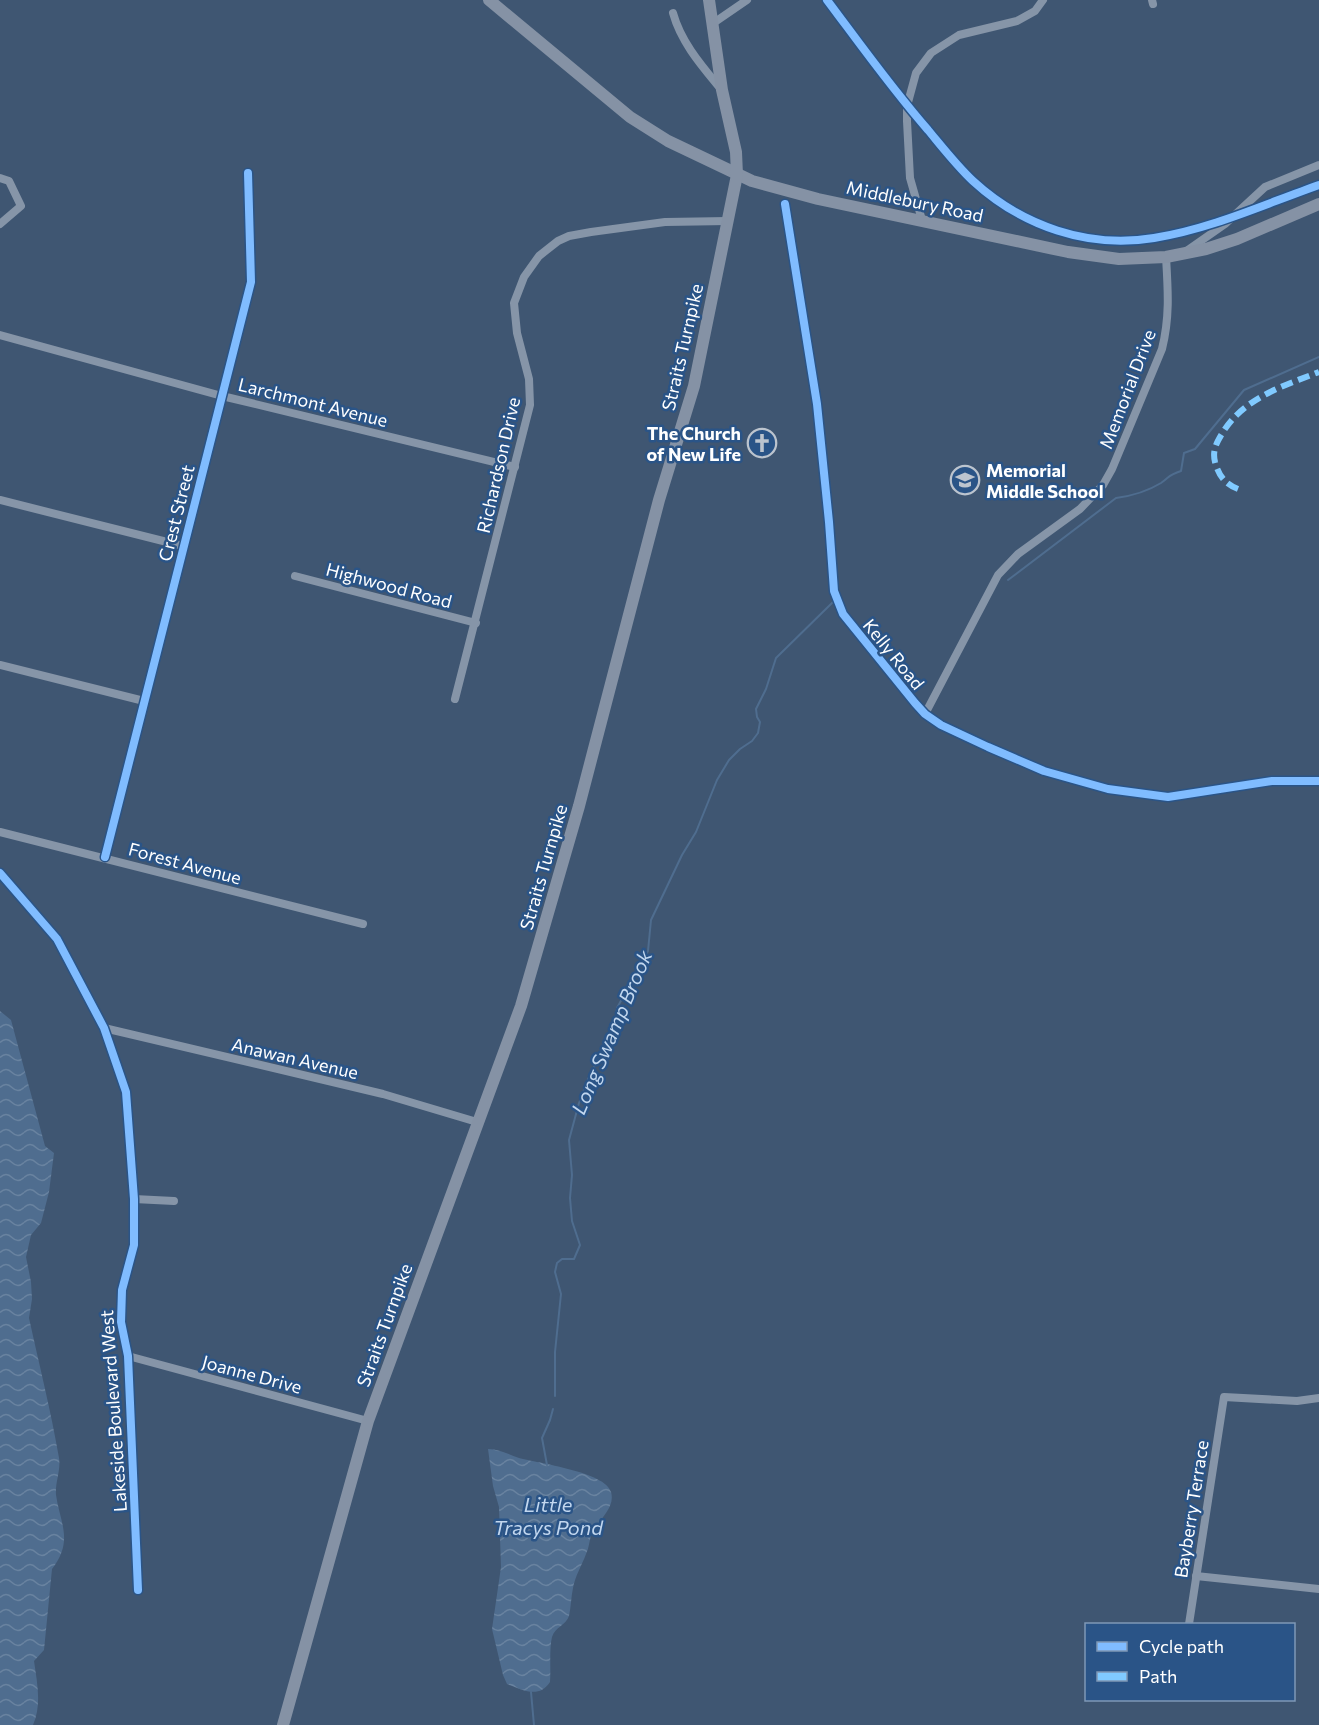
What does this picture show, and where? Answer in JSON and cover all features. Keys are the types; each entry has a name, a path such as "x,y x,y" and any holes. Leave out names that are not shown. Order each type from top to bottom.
{"main road":[{"name":"Middlebury Road","path":"489,0 630,117 669,141 737,175 808,196 1096,257 1119,259 1166,257 1183,253 1237,238 1319,204"},
{"name":"Straits Turnpike","path":"283,1725 368,1421 521,1006 579,806 659,500 694,386 737,175 736,152 722,90 709,0"}],"street":[{"path":"712,24 747,0"},
{"path":"922,220 910,178 907,106 916,74 931,53 959,35 1017,21 1035,10 1043,0"},
{"path":"673,14 686,43 722,90"},
{"path":"1183,253 1225,224 1265,187 1319,165"},
{"name":"Crest Street","path":"105,857 251,282 248,173"},
{"path":"0,178 9,181 21,206 0,224"},
{"name":"Kelly Road","path":"785,204 817,404 830,522 834,591 843,614 925,714 941,725 1044,771 1108,789 1168,798 1272,781 1319,781"},
{"name":"Richardson Drive","path":"455,699 530,405 529,379 517,333 514,303 524,277 538,256 569,236 664,222 728,221"},
{"name":"Memorial Drive","path":"925,714 998,575 1018,554 1080,509 1103,485 1112,470 1162,349 1167,330 1169,312 1166,257"},
{"name":"Larchmont Avenue","path":"0,335 222,396 515,467"},
{"path":"0,500 183,546"},
{"name":"Highwood Road","path":"296,576 476,623"},
{"path":"0,665 144,702"},
{"name":"Forest Avenue","path":"0,832 363,924"},
{"name":"Lakeside Boulevard West","path":"0,873 57,939 104,1029 126,1092 134,1199 134,1245 122,1290 121,1323 128,1356 138,1590"},
{"name":"Anawan Avenue","path":"104,1029 383,1094 477,1122"},
{"path":"134,1199 174,1202"},
{"name":"Joanne Drive","path":"128,1356 368,1421"},
{"name":"Bayberry Terrace","path":"1189,1623 1224,1397 1297,1401 1319,1398"},
{"path":"1196,1576 1319,1589"}],"water":[{"path":"0,1011 11,1020 45,1146 54,1153 49,1192 41,1223 31,1235 26,1257 32,1299 29,1318 59,1458 56,1495 64,1541 59,1559 52,1569 44,1650 34,1661 38,1701 33,1725 0,1725"},
{"name":"Little Tracys Pond","path":"488,1449 584,1474 606,1485 611,1492 611,1504 591,1536 587,1552 575,1579 569,1616 552,1637 550,1682 536,1692 507,1684 492,1629 501,1567 499,1507 493,1486"}],"waterway":[{"name":"Long Swamp Brook","path":"1008,580 1116,498 1151,488 1181,471 1184,453 1195,449 1244,390 1319,357"},
{"name":"Long Swamp Brook","path":"555,1396 555,1352 561,1294 555,1272 557,1263 562,1259 574,1259 580,1245 572,1221 569,1140 579,1103 590,1074 615,1031 617,1008 648,951 651,920 682,855 696,832 717,780 729,760 758,733 760,722 756,709 766,689 776,658 833,602"},
{"name":"Long Swamp Brook","path":"547,1465 542,1438 553,1409"},
{"name":"Long Swamp Brook","path":"531,1692 534,1725"}],"marked path":[{"path":"1238,489 1223,479 1215,462 1215,450 1223,432 1242,410 1265,394 1319,372"}],"cycle path":[{"path":"827,0 876,66 950,157 992,197 1034,222 1081,237 1129,241 1154,238 1196,229 1319,185"},
{"path":"105,857 251,282 248,173"},
{"path":"785,204 817,404 834,591 843,614 925,714 941,725 1044,771 1108,789 1168,797 1272,781 1319,781"},
{"path":"0,873 57,939 104,1028 126,1092 134,1199 134,1245 122,1290 121,1322 128,1356 138,1590"}],"place":[{"name":"The Church of New Life","path":"762,443"},
{"name":"Memorial Middle School","path":"965,480"}]}
